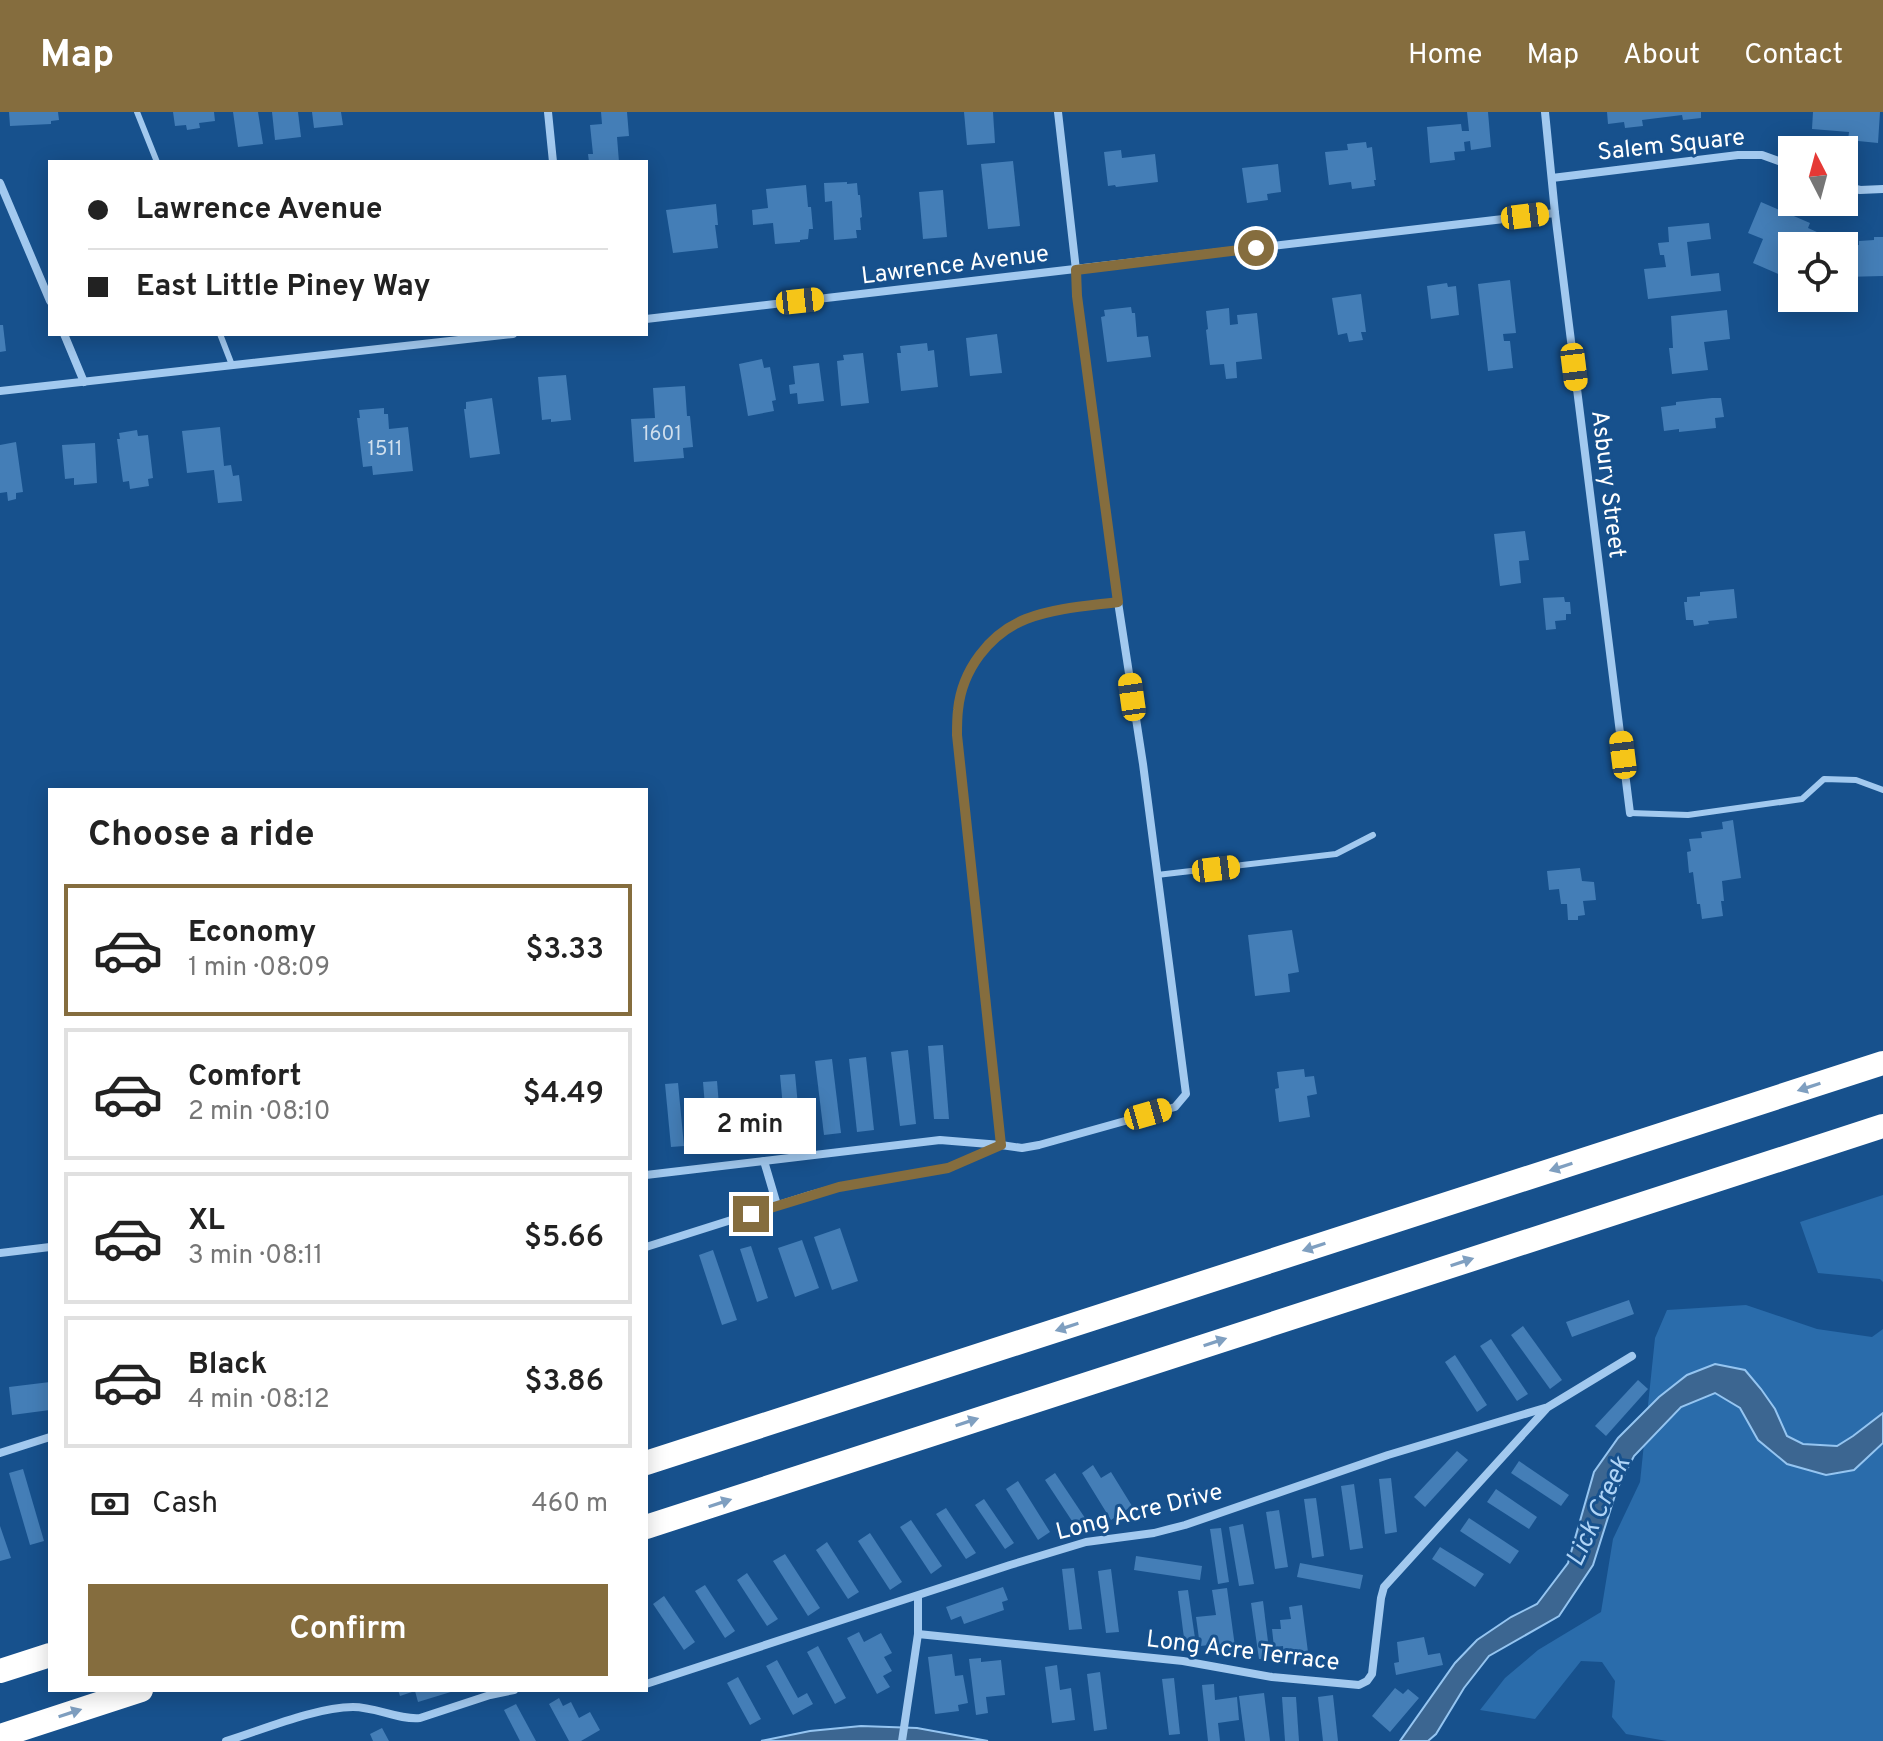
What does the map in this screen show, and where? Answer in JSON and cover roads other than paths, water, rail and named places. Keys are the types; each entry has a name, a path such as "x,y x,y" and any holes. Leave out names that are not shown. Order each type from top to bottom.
{"highway":[{"path":"648,1462 1883,1063"},
{"path":"648,1526 1883,1126"},
{"path":"0,1671 48,1656"},
{"path":"0,1736 135,1692"}],"street":[{"path":"548,112 553,160"},
{"path":"648,1175 940,1140 1022,1148 1175,1107 1186,1094 1077,296 1058,112"},
{"name":"Asbury Street","path":"1545,112 1630,813"},
{"name":"Salem Square","path":"1552,178 1738,155 1762,155 1778,161"},
{"path":"0,183 48,296"},
{"path":"1858,190 1883,189"},
{"name":"Lawrence Avenue","path":"648,319 1555,213"},
{"path":"65,336 84,382"},
{"path":"0,391 495,336"},
{"path":"1001,1145 957,735 958,708 972,666 989,642 1012,626 1059,610 1118,602"},
{"path":"648,1246 839,1187 948,1168 1001,1145"},
{"path":"764,1161 777,1205"},
{"path":"0,1253 48,1247"},
{"name":"Long Acre Drive","path":"648,1683 1010,1565 1086,1542 1154,1533 1185,1525 1388,1455 1548,1407 1632,1356"},
{"name":"Long Acre Terrace","path":"918,1634 1183,1661 1272,1677 1359,1685 1372,1674 1384,1587 1548,1407"},
{"path":"0,1453 48,1438"},
{"path":"902,1741 918,1634 918,1596"},
{"path":"226,1741 333,1709 361,1708 411,1719 504,1692"}],"lane":[{"path":"137,112 156,160"},
{"path":"221,336 232,365"},
{"path":"1630,813 1688,815 1802,799 1824,779 1856,780 1883,790"},
{"path":"1157,875 1336,854 1373,835"}],"water":[{"name":"Lick Creek","path":"1715,1364 1745,1370 1775,1409 1787,1436 1803,1444 1837,1446 1883,1413 1883,1443 1854,1470 1826,1475 1787,1464 1758,1440 1740,1408 1715,1393 1681,1407 1634,1456 1617,1489 1593,1565 1559,1616 1489,1656 1464,1688 1436,1734 1428,1741 1400,1741 1455,1663 1477,1640 1537,1604 1568,1563 1594,1472 1618,1438 1659,1397 1687,1375"},
{"path":"861,1726 917,1728 988,1741 761,1741 810,1731"}]}
